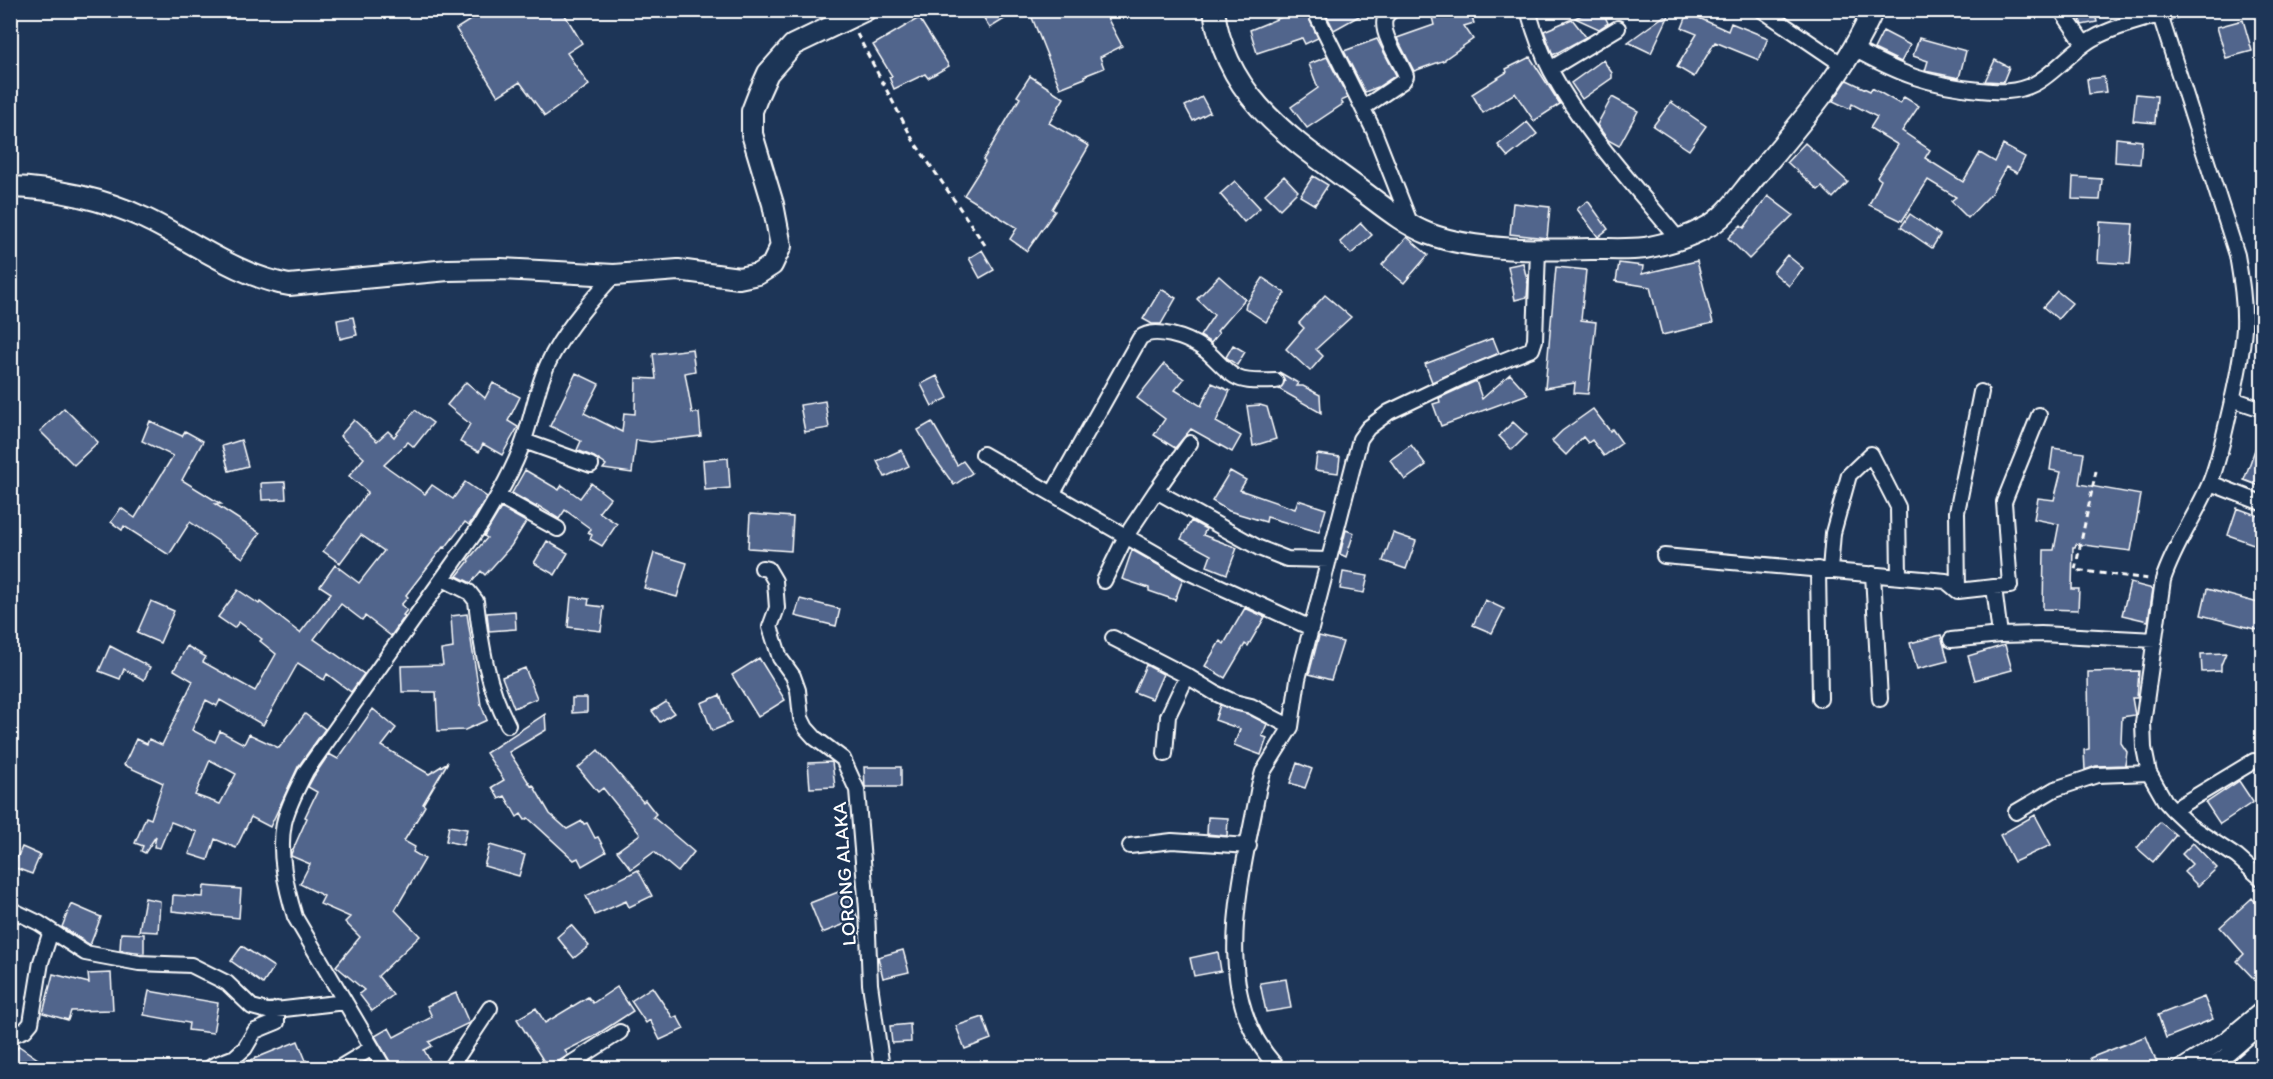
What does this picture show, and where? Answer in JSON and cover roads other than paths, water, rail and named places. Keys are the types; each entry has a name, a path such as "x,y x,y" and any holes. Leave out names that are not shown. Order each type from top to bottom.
{"street":[{"path":"1214,10 1226,56 1240,85 1263,113 1294,141 1411,225 1429,234 1451,240 1500,247 1538,249 1643,248 1678,239 1708,227 1728,209 1799,125 1854,49 1873,10"},
{"path":"1314,10 1374,131 1411,225"},
{"path":"1362,108 1403,81 1406,76 1384,32 1384,21 1388,13 1393,10"},
{"path":"1528,10 1550,69 1566,97 1606,152 1678,239"},
{"path":"1762,10 1843,65"},
{"path":"2061,10 2075,51"},
{"path":"1854,49 1884,65 1927,83 2004,93 2035,84 2075,51 2112,30 2175,10"},
{"path":"10,187 75,195 110,204 144,218 237,267 271,282 289,285 448,270 501,269 614,275 678,270 739,278 758,274 772,266 781,246 773,204 752,134 752,111 768,73 794,45 858,15"},
{"path":"2160,15 2237,255 2243,295 2244,327 2241,356 2232,399 2210,483 2169,563 2163,580 2143,723 2144,748 2149,773 2165,801 2173,810 2190,826 2237,857 2262,879"},
{"path":"1550,69 1618,28"},
{"path":"1278,1068 1257,1040 1239,995 1235,937 1238,904 1263,772 1291,727 1293,699 1360,439 1368,428 1389,412 1467,375 1532,349 1535,340 1538,249"},
{"path":"384,1068 295,917 288,895 283,864 284,823 306,771 443,579 498,496 524,441 544,374 554,352 590,302 614,275"},
{"path":"1053,493 1144,334 1157,333 1184,339 1203,348 1239,379 1276,381"},
{"path":"1958,591 1958,512 1981,392"},
{"path":"2232,399 2262,409"},
{"path":"1664,556 1946,580 1958,591 2010,586 2004,502 2039,415"},
{"path":"524,441 591,465"},
{"path":"1104,581 1126,536 1190,443"},
{"path":"983,454 1188,572 1311,628"},
{"path":"1821,699 1824,570 1849,475 1871,454 1898,507 1899,576"},
{"path":"2210,483 2262,503"},
{"path":"1156,491 1259,548 1287,559 1329,560"},
{"path":"498,496 558,530"},
{"name":"LORONG ALAKA","path":"762,567 768,569 775,580 777,608 770,627 780,658 793,676 798,690 801,718 815,738 843,759 857,790 867,909 870,984 882,1068"},
{"path":"1873,574 1880,699"},
{"path":"443,579 469,592 476,600 479,629 490,681 508,725"},
{"path":"1994,587 2000,635"},
{"path":"1951,640 2041,634 2155,640"},
{"path":"1113,638 1215,693 1234,702 1251,706 1291,727"},
{"path":"1165,754 1168,716 1187,676"},
{"path":"2173,810 2254,761"},
{"path":"2016,812 2055,789 2097,775 2149,773"},
{"path":"1130,846 1172,841 1249,846"},
{"path":"10,909 85,953 139,963 199,968 227,983 252,1007 267,1011 345,1002"},
{"path":"10,1036 25,1030 31,1023 41,962 51,931"},
{"path":"450,1068 490,1008"},
{"path":"210,1068 240,1053 255,1031 278,1022 277,1009"},
{"path":"2180,1068 2226,1039 2262,1009"},
{"path":"2206,1068 2226,1056 2262,1025"},
{"path":"564,1068 620,1032"},
{"path":"339,1068 372,1048"}]}
